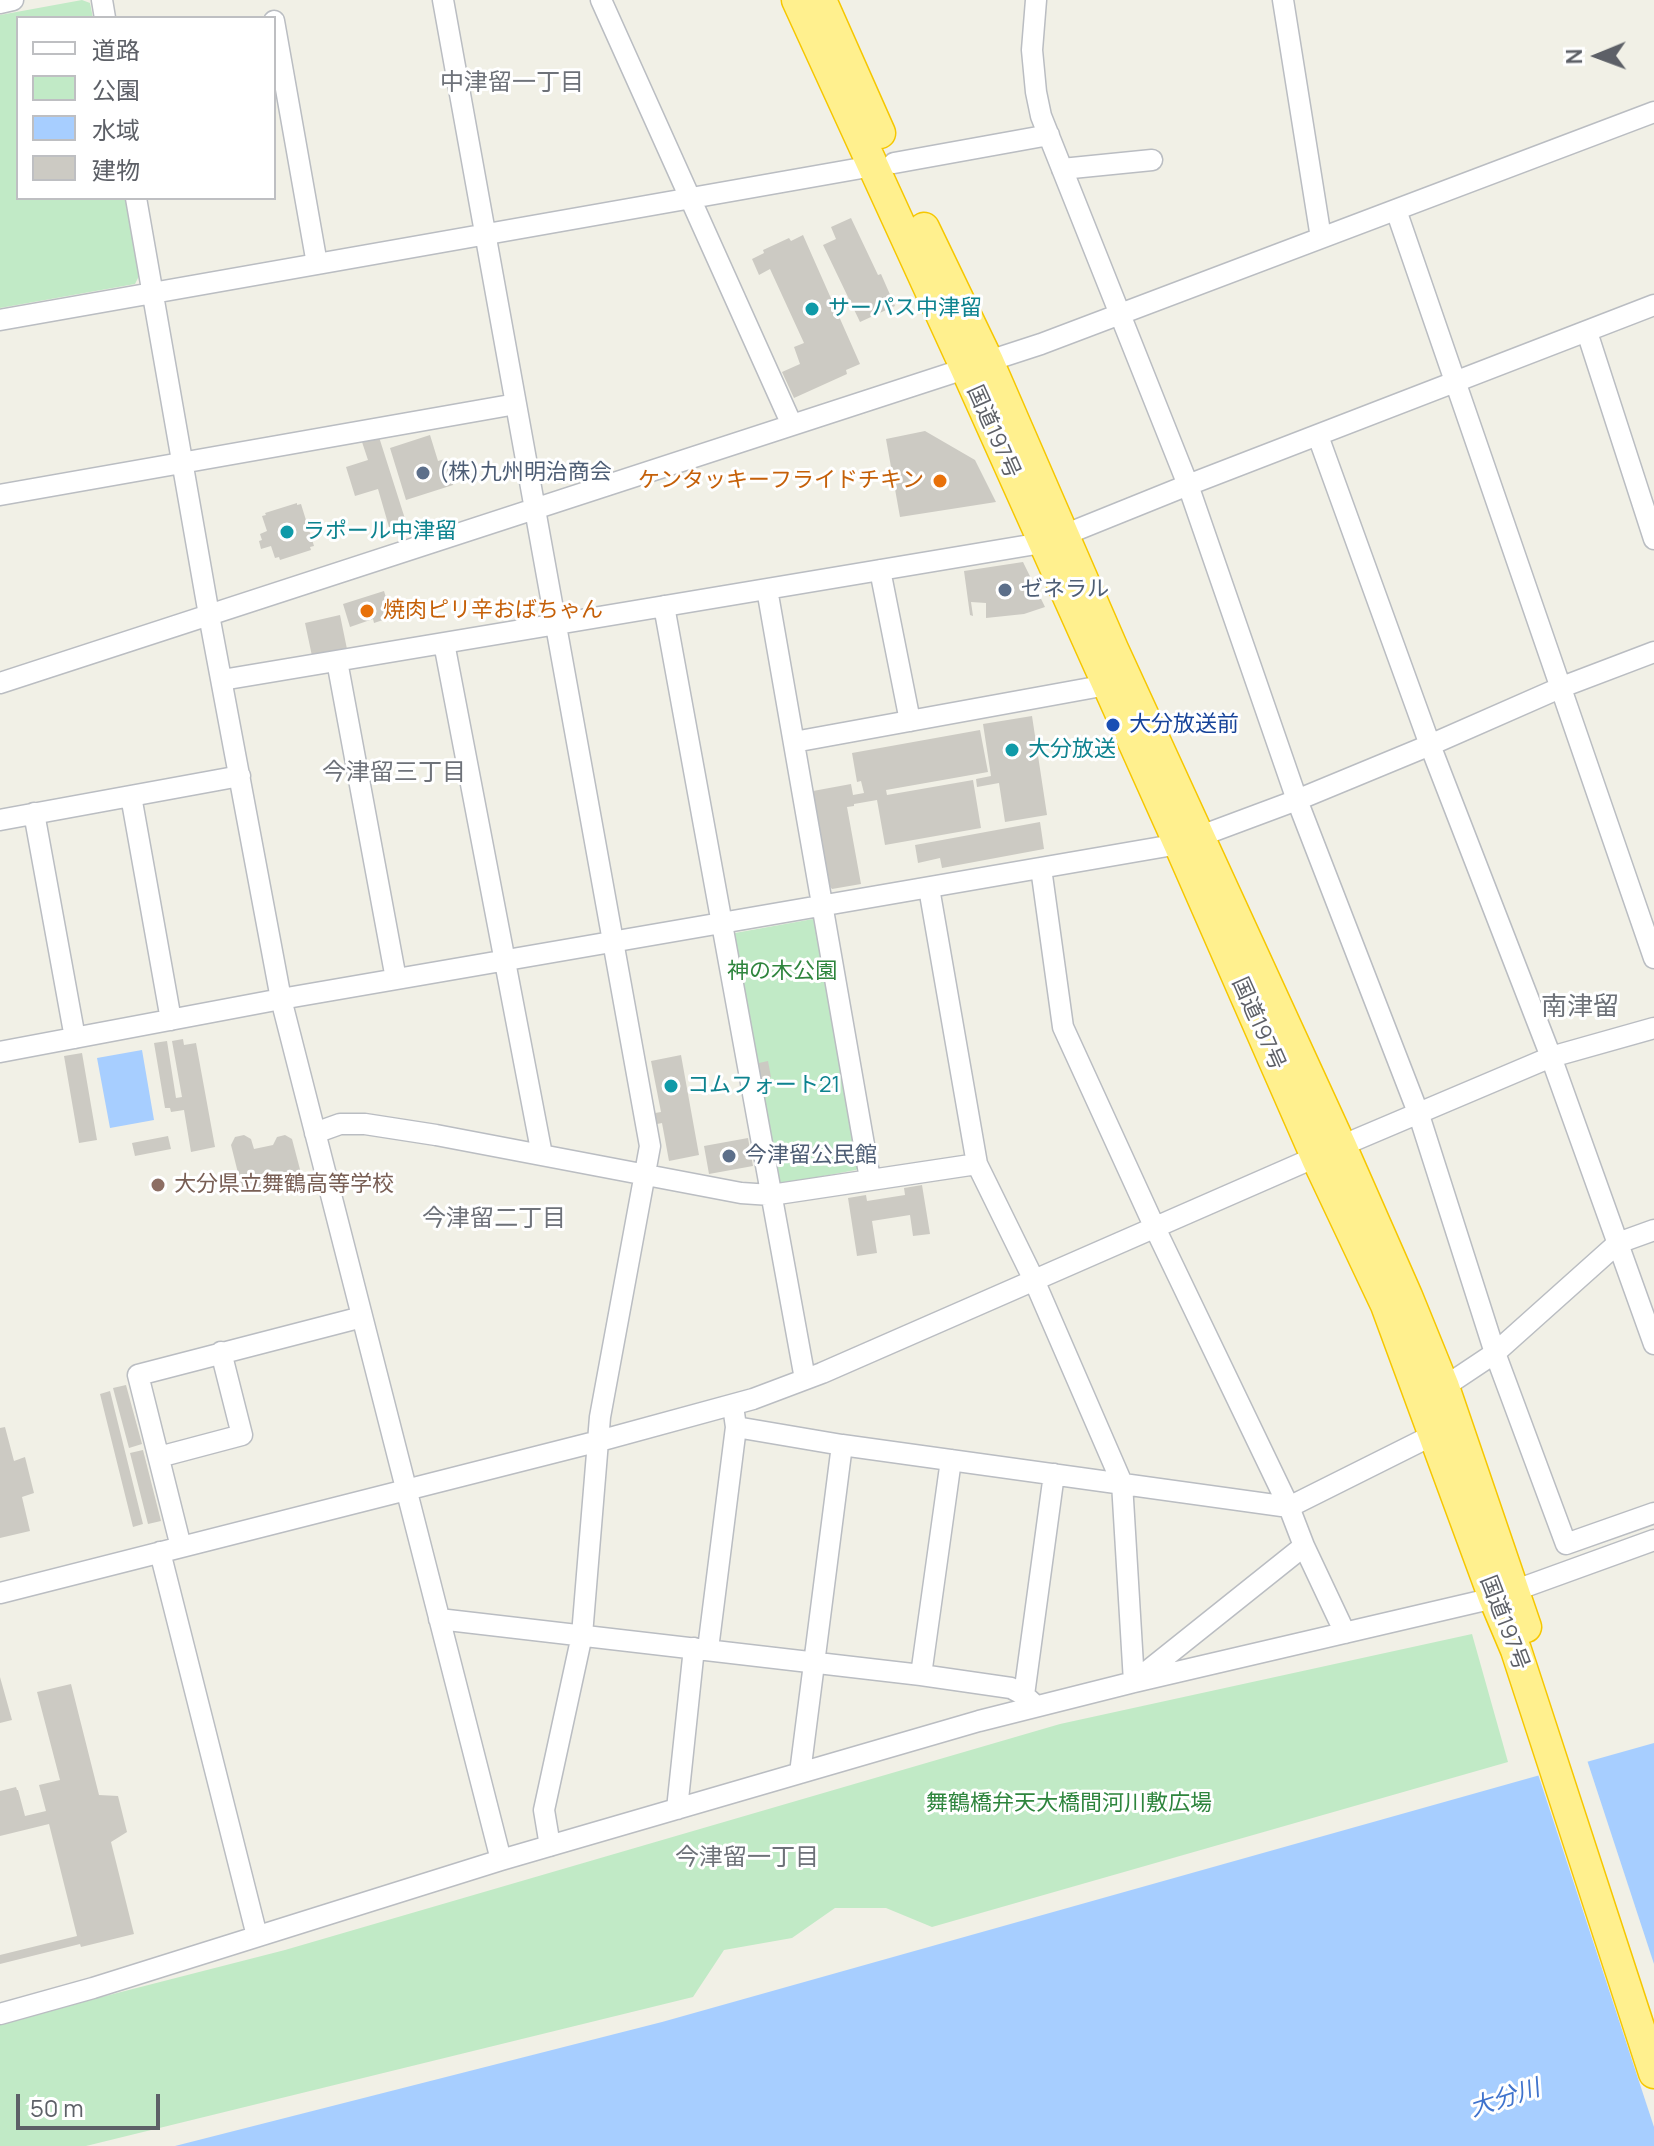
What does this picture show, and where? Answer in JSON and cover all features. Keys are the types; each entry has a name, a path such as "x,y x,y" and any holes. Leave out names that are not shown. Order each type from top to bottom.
{"highway":[{"name":"国道197号","path":"797,0 883,165 977,365 1053,539 1107,685 1190,841"},
{"name":"国道197号","path":"821,0 883,165"},
{"name":"国道197号","path":"1053,539 1113,649 1190,841 1329,1152 1433,1435 1504,1595 1654,2013"},
{"name":"国道197号","path":"1329,1152 1407,1296 1444,1387 1504,1595"},
{"name":"国道197号","path":"1524,1648 1654,2073"}],"street":[{"path":"0,3 13,0"},
{"path":"443,0 650,1146 600,1417 582,1635 544,1810 550,1846"},
{"path":"601,0 792,425"},
{"path":"1036,0 1032,62 1039,109 1118,315 1188,485 1297,800 1419,1115 1495,1353 1566,1544 1654,1513"},
{"path":"1283,0 1321,238"},
{"path":"276,30 317,264"},
{"path":"0,683 977,365 1118,315 1654,112"},
{"path":"0,320 1049,135"},
{"path":"1062,169 1152,160"},
{"path":"136,200 209,615 281,999 501,1860"},
{"path":"1396,210 1654,958"},
{"path":"222,680 1053,539 1654,305"},
{"path":"1587,332 1654,539"},
{"path":"0,495 516,404"},
{"path":"1318,436 1430,745 1551,1057 1654,1344"},
{"path":"880,570 910,721"},
{"path":"767,589 870,1179"},
{"path":"664,606 805,1379"},
{"path":"444,643 542,1155"},
{"path":"0,1052 281,999 1190,841 1654,652"},
{"path":"337,661 396,979"},
{"path":"794,742 1107,685"},
{"path":"0,820 240,776"},
{"path":"131,796 171,1020"},
{"path":"34,813 75,1038"},
{"path":"1041,868 1063,1027 1345,1633"},
{"path":"929,888 977,1164 1034,1280 1122,1483 1134,1682"},
{"path":"0,1593 732,1405 805,1379 1551,1057 1654,1028"},
{"path":"315,1133 340,1124 365,1124 741,1193 771,1195 977,1164"},
{"path":"1444,1387 1495,1353 1618,1243 1654,1230"},
{"path":"181,1547 138,1375 362,1317"},
{"path":"159,1457 242,1435 221,1352"},
{"path":"677,1809 736,1427 732,1405"},
{"path":"736,1427 842,1445 1289,1507 1433,1435"},
{"path":"800,1773 842,1445"},
{"path":"921,1675 951,1460"},
{"path":"1030,1700 1054,1474"},
{"path":"0,2014 93,1988 501,1860 800,1773 1030,1700 1134,1682 1504,1595 1654,1540"},
{"path":"1134,1682 1304,1546"},
{"path":"160,1552 257,1936"},
{"path":"439,1619 921,1675 1011,1688 1030,1700"}],"green space":[{"path":"82,0 90,3 93,16 16,16 16,200 125,200 139,276 135,284 0,308 0,15"},
{"name":"神の木公園","path":"813,919 820,926 861,1163 856,1170 780,1184 774,1179 730,940 735,933"},
{"name":"舞鶴橋弁天大橋間河川敷広場","path":"1472,1634 1508,1762 932,1927 886,1908 835,1908 792,1938 724,1950 693,1997 86,2146 0,2146 0,2023 285,1950 1060,1724"}],"water":[{"path":"142,1050 154,1120 110,1128 97,1058"},
{"name":"大分川","path":"1654,1743 1654,2146 175,2146 662,2022"}],"pier":[{"path":"1586,1757 1654,1964 1654,2127 1537,1771"}],"building":[{"path":"851,218 895,306 860,322 823,245 836,239 831,227"},
{"name":"サーパス中津留","path":"803,235 860,364 846,370 847,374 794,398 782,372 800,364 794,347 804,343 770,269 759,275 752,259 764,253 763,250"},
{"name":"ケンタッキーフライドチキン","path":"925,431 975,460 996,502 900,517 886,439"},
{"name":"(株)九州明治商会","path":"430,435 438,461 445,459 453,485 406,500 390,448"},
{"path":"379,437 406,522 389,527 378,489 355,496 346,467 368,460 362,442"},
{"name":"ラポール中津留","path":"301,504 314,546 310,547 311,550 280,560 279,557 275,558 271,546 261,549 260,534 267,531 262,516"},
{"path":"1023,562 1045,607 1024,614 986,618 986,603 971,602 973,616 970,615 964,571"},
{"name":"焼肉ピリ辛おばちゃん","path":"384,591 392,617 374,623 373,619 350,627 343,604"},
{"path":"340,615 347,649 312,656 305,623"},
{"name":"大分放送","path":"1032,716 1047,815 1005,822 999,783 977,787 976,779 991,776 983,724"},
{"path":"980,730 988,772 886,790 887,795 973,780 981,828 885,845 877,800 854,804 847,807 861,884 832,889 813,791 851,784 853,795 864,793 861,781 857,782 852,753"},
{"path":"1040,822 1044,849 942,868 940,858 918,863 915,845"},
{"path":"183,1039 184,1045 196,1043 215,1147 191,1152 184,1110 171,1112 170,1108 165,1108 154,1043 167,1041 176,1098 182,1097 172,1041"},
{"path":"82,1053 97,1140 79,1143 64,1056"},
{"name":"コムフォート21","path":"681,1055 699,1155 669,1161 662,1123 657,1124 655,1113 661,1112 651,1061"},
{"path":"768,1061 771,1077 761,1079 757,1071 759,1063"},
{"path":"244,1135 251,1139 254,1149 273,1145 277,1137 285,1135 292,1139 302,1177 243,1193 231,1145 235,1137"},
{"path":"168,1136 171,1149 135,1156 132,1143"},
{"name":"今津留公民館","path":"748,1138 753,1166 709,1174 704,1146"},
{"path":"922,1185 930,1234 913,1236 910,1215 872,1221 877,1253 857,1256 848,1198 866,1195 867,1201 905,1195 904,1188"},
{"path":"126,1385 142,1444 129,1448 113,1388"},
{"path":"110,1391 143,1524 133,1527 100,1394"},
{"path":"5,1427 14,1461 25,1457 34,1493 22,1497 30,1531 0,1538 0,1428"},
{"path":"143,1450 161,1521 148,1524 130,1453"},
{"path":"0,1677 12,1720 0,1723"},
{"path":"71,1684 99,1795 118,1796 127,1832 111,1842 134,1934 0,1964 0,1955 77,1936 49,1824 0,1836 0,1791 16,1787 25,1816 46,1811 39,1785 60,1780 37,1692"}],"place":[{"name":"サーパス中津留","path":"812,309"},
{"name":"(株)九州明治商会","path":"423,473"},
{"name":"ケンタッキーフライドチキン","path":"940,481"},
{"name":"ラポール中津留","path":"287,532"},
{"name":"ゼネラル","path":"1005,590"},
{"name":"焼肉ピリ辛おばちゃん","path":"367,611"},
{"name":"大分放送前","path":"1113,725"},
{"name":"大分放送","path":"1012,750"},
{"name":"コムフォート21","path":"671,1086"},
{"name":"今津留公民館","path":"729,1156"},
{"name":"大分県立舞鶴高等学校","path":"158,1185"}],"district":[{"name":"中津留一丁目","path":"512,83"},
{"name":"今津留三丁目","path":"394,773"},
{"name":"南津留","path":"1580,1008"},
{"name":"今津留二丁目","path":"494,1219"},
{"name":"今津留一丁目","path":"747,1858"}]}
